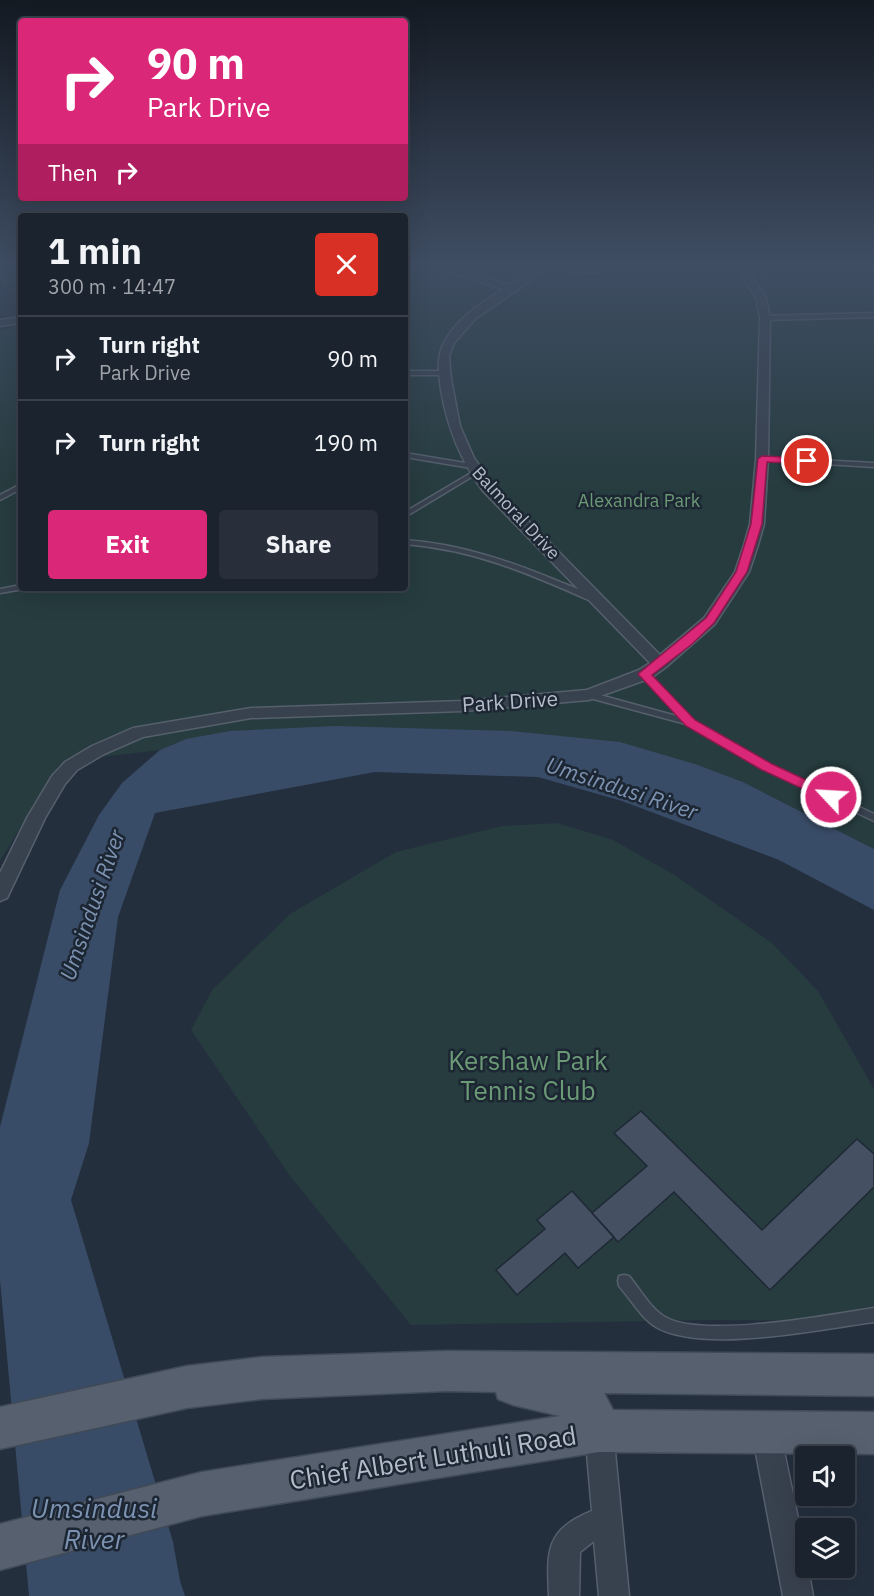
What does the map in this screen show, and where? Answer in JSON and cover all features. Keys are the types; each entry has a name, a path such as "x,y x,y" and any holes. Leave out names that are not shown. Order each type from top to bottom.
{"main road":[{"path":"447,1371 574,1396 588,1405 595,1418 598,1431"},
{"path":"0,1428 187,1387 262,1378 447,1371 874,1375"},
{"name":"Chief Albert Luthuli Road","path":"0,1547 202,1494 598,1431 874,1433"}],"street":[{"name":"Balmoral Drive","path":"452,341 444,355 444,373 452,423 473,469 488,488 660,664"},
{"name":"Park Drive","path":"0,893 36,818 58,780 71,766 98,750 139,732 251,714 463,706 589,695 645,674 660,664 710,621 742,572 756,524 762,459 765,341"},
{"path":"598,1431 614,1596"},
{"path":"766,1432 798,1596"},
{"path":"564,1596 562,1560 574,1534 582,1528 607,1521"}],"lane":[{"path":"408,373 444,373"},
{"path":"408,455 473,469"},
{"path":"762,459 874,465"},
{"path":"408,513 473,469"},
{"path":"0,498 18,488"},
{"path":"408,542 449,547 498,559 599,601"},
{"path":"0,591 18,588"},
{"path":"645,674 690,723"},
{"path":"589,695 690,723 767,767 874,818"},
{"path":"624,1281 661,1323 686,1330 759,1330 874,1315"}],"green space":[{"name":"Alexandra Park","path":"0,341 18,341 18,591 408,591 408,341 874,341 874,849 743,782 698,765 186,739 160,750 68,761 58,766 0,861"},
{"name":"Kershaw Park Tennis Club","path":"557,823 613,840 676,876 772,943 818,991 874,1089 874,1321 711,1320 411,1325 290,1176 191,1030 212,990 290,914 396,852 502,826"}],"water":[{"name":"Umsindusi River","path":"336,726 511,731 620,742 698,765 743,782 874,849 874,910 779,860 622,801 538,777 375,772 155,813 118,917 89,1143 71,1200 173,1542 185,1596 29,1596 0,1280 0,1127 60,890 99,815 122,783 160,750 186,739 230,731"}],"building":[{"path":"641,1111 762,1230 857,1139 874,1154 874,1187 770,1290 674,1192 618,1242 592,1213 647,1166 614,1133"},
{"path":"572,1191 614,1237 578,1268 565,1253 517,1295 496,1270 545,1229 537,1220"}],"route":[{"path":"807,461 762,459 756,524 752,545 742,572 710,621 645,674 690,723 767,767 831,797"}]}
